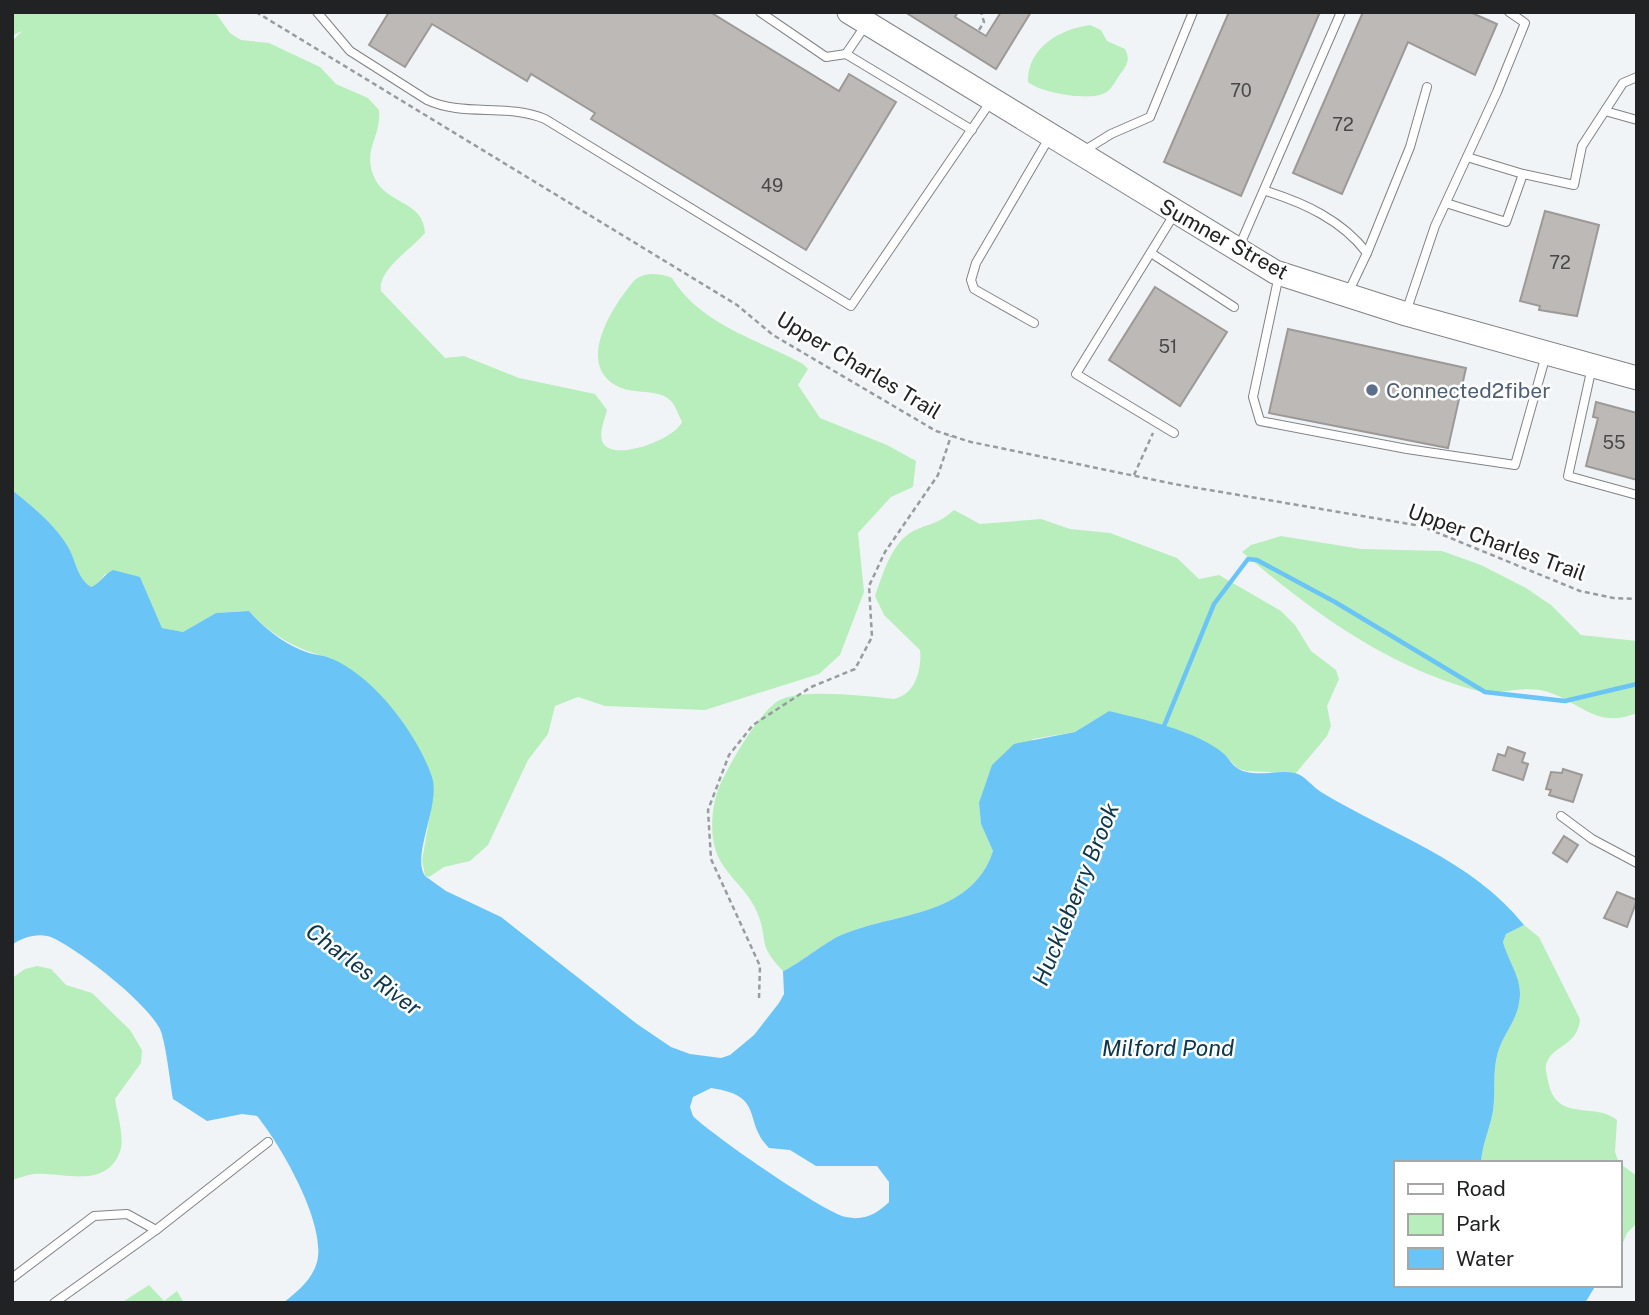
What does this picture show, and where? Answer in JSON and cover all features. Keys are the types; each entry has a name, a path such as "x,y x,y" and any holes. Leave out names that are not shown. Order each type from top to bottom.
{"street":[{"name":"Sumner Street","path":"858,18 1237,251 1280,273 1346,297 1637,378"}],"lane":[{"path":"317,12 350,51 428,100 440,104 521,112 545,119 851,306 992,100"},
{"path":"760,12 826,57 846,54 972,130"},
{"path":"1080,154 1111,134 1150,117 1193,12"},
{"path":"1237,251 1266,191 1340,12"},
{"path":"1406,314 1446,203 1525,23 1509,12"},
{"path":"846,54 858,18"},
{"path":"1467,157 1523,174 1574,185 1582,146 1623,83 1637,77"},
{"path":"1346,297 1410,148 1427,87"},
{"path":"1605,111 1637,120"},
{"path":"1034,323 974,289 971,280 976,263 1051,136"},
{"path":"1446,203 1506,222 1523,174"},
{"path":"1266,191 1301,202 1354,236 1367,253"},
{"path":"1174,433 1076,374 1175,213"},
{"path":"1151,253 1234,307"},
{"path":"1280,273 1253,397 1260,421 1407,449 1515,465 1547,352"},
{"path":"1592,365 1568,476 1637,495"},
{"path":"1561,816 1592,839 1637,863"},
{"path":"54,1303 156,1230 268,1142"},
{"path":"12,1278 94,1216 127,1214 156,1230"}],"path":[{"name":"Upper Charles Trail","path":"256,12 737,305 774,335 936,431 1134,476 1280,505 1421,526 1580,591 1613,598 1637,599"},
{"path":"979,30 984,22 981,12"},
{"path":"1134,476 1158,424"},
{"path":"759,998 760,966 711,859 708,810 729,755 753,725 811,687 855,669 872,637 869,586 885,552 938,475 951,436"}],"green space":[{"path":"12,12 215,12 230,33 241,40 269,43 320,67 336,84 368,98 379,110 378,128 370,160 375,179 388,193 412,208 423,223 425,233 384,275 381,291 445,358 464,356 519,378 595,394 607,410 601,435 603,443 609,448 630,449 656,442 668,436 682,422 668,398 621,388 607,379 600,367 598,353 606,323 623,294 641,276 656,274 672,278 698,308 714,319 803,364 808,369 798,385 820,418 887,445 916,461 913,487 891,497 858,533 864,592 840,655 819,674 705,710 605,706 578,697 555,706 548,734 528,760 488,845 470,861 444,867 429,877 425,876 422,860 431,809 331,658 286,641 249,611 216,613 183,632 162,628 140,577 105,574 97,585 91,587 82,578 70,550 55,529 12,490 12,41 22,31 12,36"},
{"path":"1090,25 1101,30 1107,41 1125,49 1127,56 1125,67 1108,91 1091,96 1068,95 1044,90 1028,82 1033,59 1047,42 1068,31"},
{"path":"954,510 980,524 1041,519 1070,529 1110,533 1177,558 1199,579 1219,575 1281,611 1295,625 1311,651 1336,670 1339,679 1327,706 1331,726 1327,736 1296,773 1246,771 1237,768 1223,753 1148,721 1109,711 1075,732 1033,739 979,803 981,824 993,851 982,873 967,890 948,902 927,910 837,937 783,971 766,947 760,920 752,902 718,857 712,826 718,790 736,754 755,725 782,699 822,694 894,699 901,697 912,687 920,666 920,650 884,615 875,596 888,562 903,538 942,519"},
{"path":"1281,536 1361,549 1442,551 1481,565 1526,588 1551,605 1581,635 1637,641 1637,713 1623,717 1600,717 1548,692 1530,689 1493,692 1474,690 1410,667 1323,615 1242,552 1251,545"},
{"path":"1524,925 1539,937 1580,1019 1575,1035 1553,1053 1546,1065 1552,1094 1559,1103 1568,1107 1598,1112 1617,1120 1615,1152 1618,1161 1481,1161 1493,1111 1496,1059 1515,1017 1520,993 1503,942 1506,934"},
{"path":"37,966 51,969 66,985 92,993 130,1030 142,1050 141,1063 115,1099 121,1134 119,1154 112,1165 93,1175 34,1174 12,1180 12,978 25,969"},
{"path":"1621,1164 1637,1176 1637,1223 1627,1233 1621,1247"},
{"path":"149,1285 164,1301 177,1291 184,1303 121,1303"}],"water":[{"name":"Milford Pond","path":"12,490 55,529 70,550 82,578 91,587 113,570 140,577 162,628 183,632 216,613 249,611 284,641 300,650 330,658 362,678 392,707 416,742 432,777 433,801 421,856 425,876 446,891 501,917 637,1024 671,1047 690,1054 721,1058 730,1055 754,1035 779,1003 784,994 783,971 831,940 858,929 927,910 948,902 967,890 982,873 993,851 981,824 979,803 992,765 1014,744 1075,732 1109,711 1199,738 1244,771 1298,774 1321,792 1455,865 1503,902 1524,925 1506,934 1503,942 1518,980 1520,993 1515,1017 1496,1059 1493,1111 1481,1161 1394,1161 1394,1287 1595,1287 1585,1303 283,1303 299,1290 312,1274 317,1262 318,1246 309,1207 300,1186 267,1129 257,1116 242,1114 207,1121 173,1099 160,1029 141,1005 96,966 53,938 43,935 12,945","holes":["711,1088 739,1097 746,1103 761,1138 769,1148 790,1150 816,1166 877,1166 889,1182 889,1202 870,1216 846,1217 834,1212 768,1172 721,1139 693,1116 690,1107 693,1097"]}],"building":[{"path":"389,12 710,12 839,91 849,74 896,102 806,250 591,119 595,113 531,74 527,81 432,24 405,67 369,45"},
{"path":"905,12 958,12 955,17 986,36 1001,12 1031,12 996,69"},
{"path":"1229,12 1320,12 1241,196 1164,162"},
{"path":"1363,12 1470,12 1497,24 1475,75 1408,42 1342,194 1293,173"},
{"path":"1545,211 1599,225 1577,316 1539,310 1540,306 1520,301"},
{"path":"1155,287 1227,332 1180,406 1109,360"},
{"path":"1288,329 1466,368 1448,448 1269,413"},
{"path":"1596,402 1637,413 1637,480 1586,466 1598,418 1593,417"},
{"path":"1508,747 1525,753 1522,762 1528,764 1523,780 1493,770 1498,754 1505,756"},
{"path":"1563,769 1582,775 1573,802 1549,795 1551,790 1546,789 1551,772 1562,773"},
{"path":"1564,836 1578,845 1567,862 1553,853"},
{"path":"1617,892 1637,900 1627,927 1604,918"}],"waterway":[{"name":"Huckleberry Brook","path":"1162,731 1214,604 1248,559 1257,560 1335,602 1485,692 1565,701 1637,684"}],"place":[{"name":"Connected2fiber","path":"1372,390"}],"water label":[{"name":"Charles River","path":"364,969"}]}
